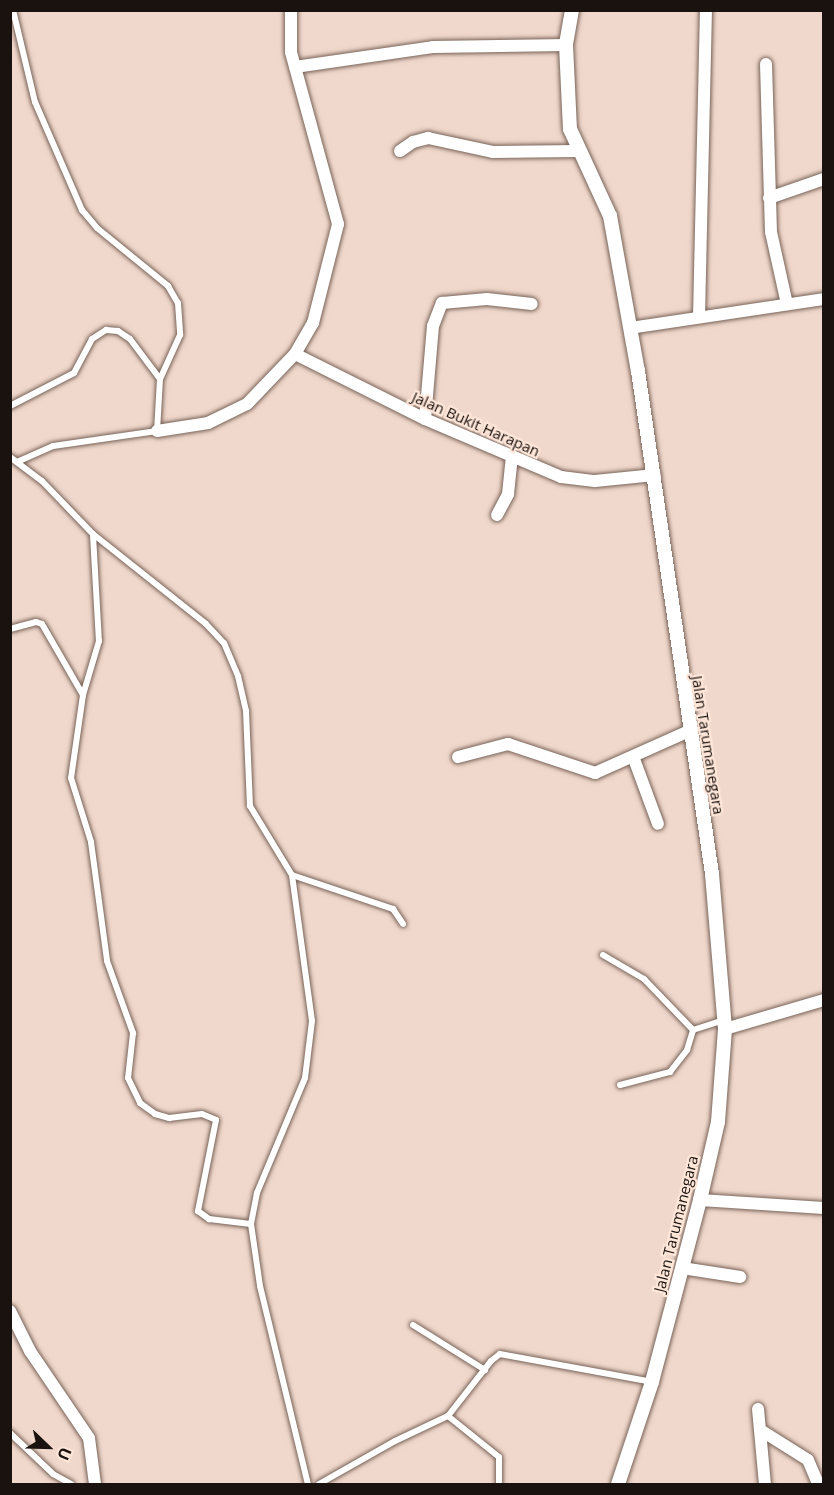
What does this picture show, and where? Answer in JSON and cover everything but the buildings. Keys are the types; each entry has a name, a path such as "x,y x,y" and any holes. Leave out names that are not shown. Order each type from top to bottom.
{"street":[{"path":"157,431 208,423 247,404 295,354 312,323 338,224 289,41 291,10"},
{"name":"Jalan Tarumanegara","path":"572,10 566,45 568,107 578,151 610,216 630,328 655,475 689,731 713,884 725,1024 718,1122 700,1200 652,1382 618,1485"},
{"path":"699,317 706,10"},
{"path":"295,67 433,47 566,45"},
{"path":"766,64 771,232 787,304"},
{"path":"400,151 418,139 428,138 493,152 578,151"},
{"path":"769,198 824,179"},
{"path":"425,419 433,326 442,303 479,298 532,304"},
{"path":"630,328 824,299"},
{"name":"Jalan Bukit Harapan","path":"295,354 425,419 512,458 579,481 655,475"},
{"path":"498,514 508,494 512,458"},
{"path":"458,757 508,744 592,774 634,759 689,731"},
{"path":"634,759 658,824"},
{"path":"725,1024 824,1000"},
{"path":"700,1200 824,1208"},
{"path":"682,1268 740,1277"},
{"path":"10,1311 30,1351 89,1438 95,1485"},
{"path":"758,1409 762,1431 765,1485"},
{"path":"762,1431 794,1448 808,1460 818,1485"}],"lane":[{"path":"13,10 35,102 82,210 97,228 168,286 178,303 180,335 160,379 157,431 53,446 19,461"},
{"path":"10,406 74,374 92,339 106,330 130,339 160,379"},
{"path":"10,457 19,461 93,534 206,624 224,643 238,676 246,711 250,806 292,875 312,1021 310,1057 305,1078 257,1193 251,1224 260,1286 308,1485"},
{"path":"93,534 100,629 83,695 72,778 91,842 107,962 133,1033 128,1078 140,1103 155,1114 169,1118 202,1114 216,1120 198,1211 210,1218 251,1224"},
{"path":"10,629 36,622 42,624 83,695"},
{"path":"292,875 393,909 403,924"},
{"path":"603,955 644,979 693,1030"},
{"path":"693,1030 725,1024"},
{"path":"620,1085 670,1072 687,1050 693,1030"},
{"path":"413,1325 485,1370"},
{"path":"319,1485 395,1441 448,1416 496,1357 506,1354 652,1382"},
{"path":"448,1416 499,1457 499,1485"},
{"path":"10,1433 54,1474 71,1485"}]}
